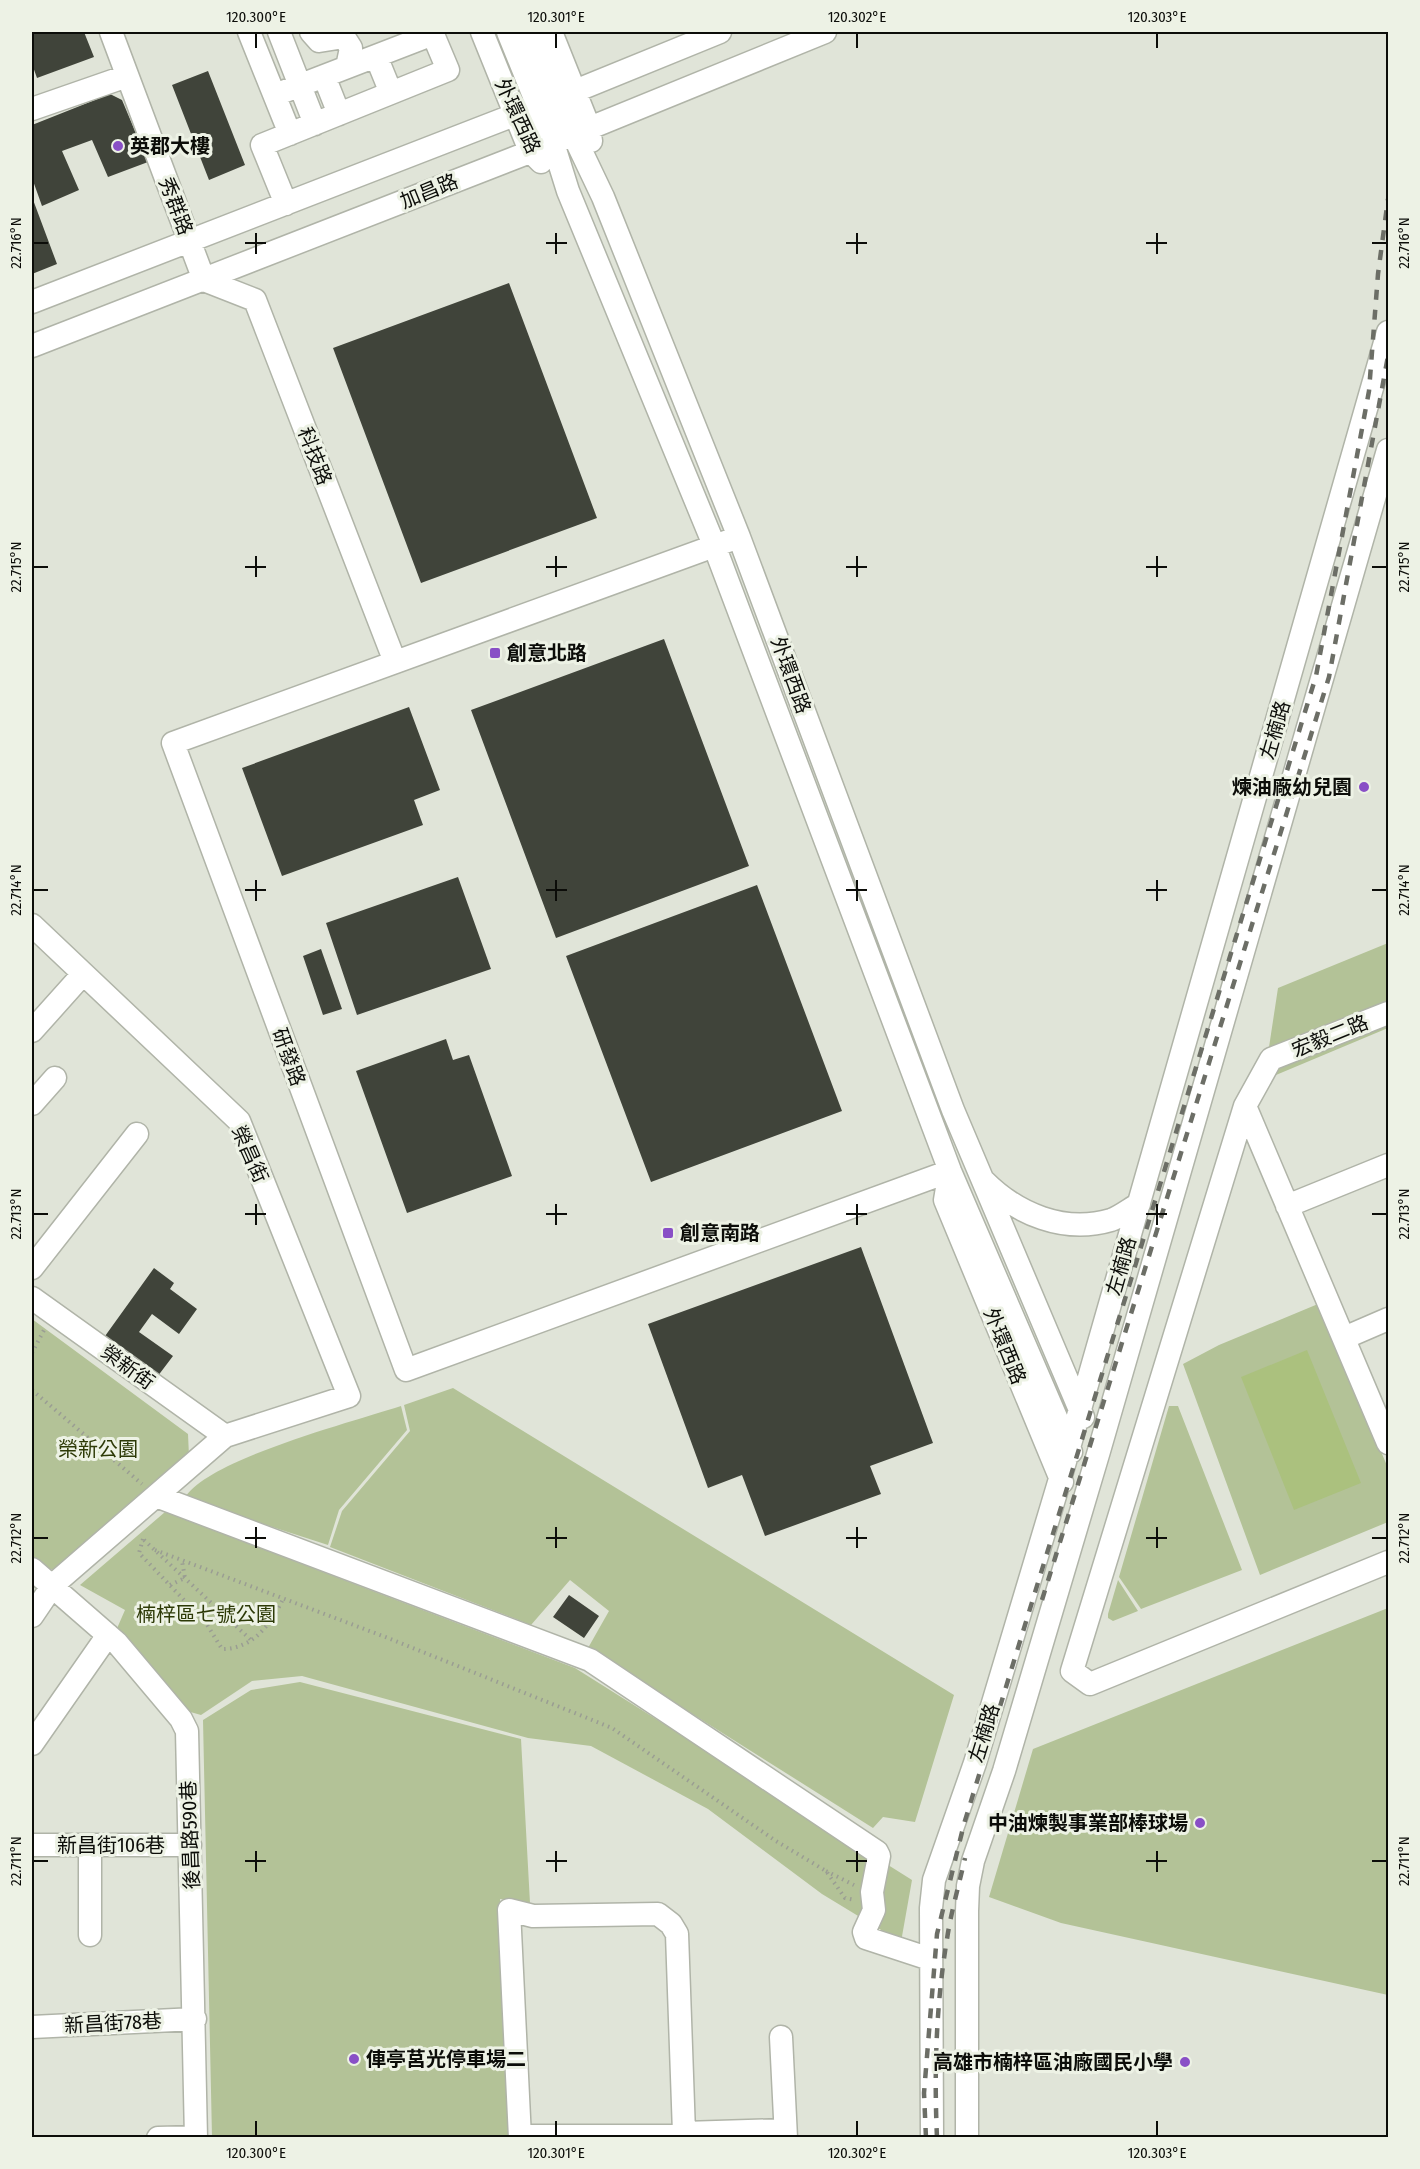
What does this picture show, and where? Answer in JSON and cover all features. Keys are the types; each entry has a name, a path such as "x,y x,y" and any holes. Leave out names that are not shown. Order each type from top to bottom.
{"street":[{"name":"秀群路","path":"111,32 204,280"},
{"path":"249,32 290,134"},
{"path":"279,32 315,124"},
{"path":"312,32 319,41 344,37 351,48 347,67"},
{"name":"外環西路","path":"482,32 530,151 568,191 714,545 950,1171 1087,1490"},
{"name":"外環西路","path":"508,32 557,98 572,135 568,191"},
{"name":"外環西路","path":"531,32 572,135 595,178 739,537 979,1176 1079,1411 1099,1451"},
{"name":"外環西路","path":"551,32 557,98"},
{"name":"加昌路","path":"32,302 557,98 720,32"},
{"name":"加昌路","path":"32,346 572,135 825,32"},
{"path":"275,95 347,67 388,46 433,33 448,70 262,145 286,204"},
{"path":"388,46 391,93"},
{"path":"32,110 128,76"},
{"path":"324,76 339,114"},
{"name":"科技路","path":"204,280 255,300 395,662"},
{"name":"左楠路","path":"932,2138 930,1959 934,1880 975,1763 1060,1479 1389,332"},
{"name":"左楠路","path":"967,2138 968,1886 1099,1451 1389,450"},
{"path":"395,662 739,537"},
{"name":"研發路","path":"395,662 173,743 406,1370 950,1171"},
{"name":"榮昌街","path":"32,926 238,1121 349,1396 225,1436"},
{"path":"32,1031 83,974"},
{"name":"宏毅二路","path":"1245,1106 1271,1059 1389,1013"},
{"path":"32,1104 55,1078"},
{"path":"1245,1106 1387,1436"},
{"path":"1245,1106 1072,1671 1090,1684 1389,1562"},
{"path":"32,1268 137,1134"},
{"path":"1287,1206 1389,1165"},
{"name":"外環西路","path":"950,1171 945,1200 1078,1519"},
{"name":"外環西路","path":"979,1176 1000,1197 1042,1220 1072,1225 1113,1220 1139,1204"},
{"name":"榮新街","path":"32,1298 225,1436"},
{"path":"1344,1338 1389,1319"},
{"path":"32,1616 53,1585 225,1436"},
{"path":"156,1496 590,1660 877,1852 879,1856 871,1917 864,1932 870,1941 930,1959"},
{"name":"後昌路590巷","path":"32,1569 108,1635 181,1719 187,1731 196,2137"},
{"path":"32,1744 108,1635"},
{"name":"新昌街106巷","path":"32,1845 190,1845"},
{"path":"90,1845 90,1935"},
{"path":"684,2133 677,1934 671,1924 658,1914 533,1916 509,1910 520,2137 678,2136 684,2133 786,2134 782,2037"},
{"name":"新昌街78巷","path":"32,2027 195,2019"},
{"path":"158,2138 196,2137"}],"path":[{"path":"32,1389 156,1496"},
{"path":"125,1523 252,1641"},
{"path":"143,1539 139,1553 206,1623 222,1649 243,1647 252,1641 274,1618 283,1599"},
{"path":"155,1550 612,1728 776,1841 858,1888"},
{"path":"182,1560 185,1578"},
{"path":"170,1585 185,1578"},
{"path":"826,1871 844,1898 855,1900 871,1917"},
{"path":"855,1900 859,1895"}],"green space":[{"path":"1388,943 1388,1028 1264,1080 1278,988"},
{"path":"1318,1304 1388,1468 1388,1522 1260,1575 1183,1364 1219,1345"},
{"name":"榮新公園","path":"32,1319 188,1434 189,1456 62,1568 45,1570 32,1561"},
{"path":"453,1388 954,1695 915,1822 883,1817 873,1828 588,1648 609,1611 570,1580 531,1625 330,1547 342,1511 410,1431 404,1405"},
{"path":"401,1406 407,1430 339,1510 328,1545 189,1500 186,1496 201,1482 224,1468 253,1455 319,1431"},
{"path":"1169,1406 1178,1406 1242,1570 1141,1609 1119,1577"},
{"name":"楠梓區七號公園","path":"165,1512 575,1668 912,1880 901,1942 822,1894 708,1809 591,1746 528,1738 302,1676 252,1681 201,1715 180,1709 115,1633 125,1610 80,1585"},
{"path":"1118,1580 1138,1611 1113,1621 1108,1618 1108,1614"},
{"name":"中油煉製事業部棒球場","path":"1388,1608 1388,1995 1061,1923 989,1897 1033,1749"},
{"path":"300,1682 521,1739 530,1903 500,1899 510,2137 212,2137 203,1720 251,1690"}],"shaded area":[{"path":"1307,1350 1361,1483 1294,1510 1241,1377"}],"building":[{"path":"32,32 84,32 94,57 37,78 32,64"},
{"path":"208,71 245,165 209,180 172,85"},
{"name":"英郡大樓","path":"110,94 122,100 148,162 108,177 92,140 62,151 79,190 42,206 32,178 32,125"},
{"path":"32,197 57,264 32,274"},
{"path":"509,283 597,518 421,583 333,348"},
{"path":"664,639 749,866 556,938 471,710"},
{"path":"409,707 440,790 414,800 423,825 282,876 242,768"},
{"path":"458,877 491,969 357,1015 326,923"},
{"path":"757,885 842,1111 651,1182 566,956"},
{"path":"321,949 342,1009 323,1015 303,956"},
{"path":"446,1039 453,1060 469,1055 512,1176 407,1213 356,1071"},
{"path":"861,1247 933,1443 870,1466 881,1494 765,1536 742,1475 708,1488 648,1324"},
{"path":"154,1268 174,1283 170,1289 197,1309 179,1334 152,1314 139,1332 173,1356 148,1389 95,1350"},
{"path":"569,1595 599,1616 584,1638 553,1617"}],"railway":[{"path":"926,2138 924,2093 937,1934 964,1824 1316,676 1369,391 1378,274 1388,199"},
{"path":"1042,1600 1329,677 1388,356"},
{"path":"937,2138 936,2063 940,1988 949,1929 965,1858"}],"place":[{"name":"英郡大樓","path":"118,146"},
{"name":"創意北路","path":"495,653"},
{"name":"煉油廠幼兒園","path":"1364,787"},
{"name":"創意南路","path":"668,1233"},
{"name":"中油煉製事業部棒球場","path":"1200,1823"},
{"name":"俥亭莒光停車場二","path":"354,2059"},
{"name":"高雄市楠梓區油廠國民小學","path":"1185,2062"}]}
